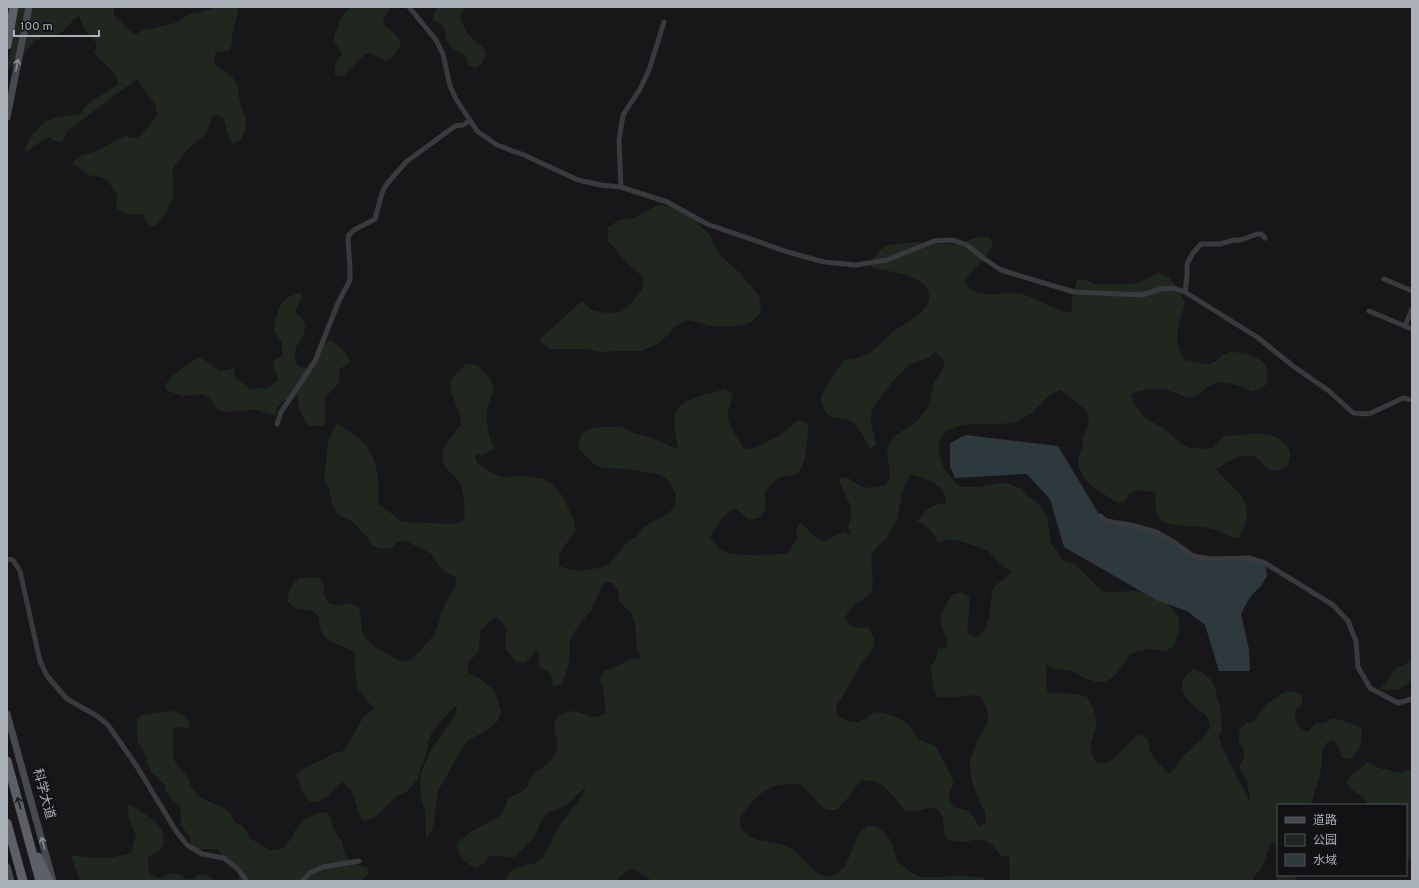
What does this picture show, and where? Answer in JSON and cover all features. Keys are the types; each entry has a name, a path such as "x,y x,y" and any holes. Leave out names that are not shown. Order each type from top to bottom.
{"highway":[{"path":"7,44 14,7"},
{"name":"科学大道","path":"7,761 40,881"},
{"path":"7,824 23,881"},
{"path":"26,828 49,881"}],"main road":[{"path":"7,117 29,7"},
{"name":"科学大道","path":"7,714 53,881"},
{"path":"7,867 11,881"}],"street":[{"path":"409,7 436,40 443,54 450,86 469,121 477,131 497,145 578,180 601,185 621,187 668,202 707,224 788,252 824,262 856,265 887,260 934,241 953,240 967,245 1001,270 1074,292 1142,295 1161,289 1174,288 1185,292 1257,337 1293,366 1329,390 1354,413 1368,414 1403,398 1412,400"},
{"path":"621,187 619,140 623,115 640,89 649,70 664,22"},
{"path":"277,424 281,412 315,361 338,303 350,280 349,235 354,230 375,219 382,193 386,185 406,162 455,126 463,125 469,121"},
{"path":"1185,292 1187,264 1193,253 1202,244 1220,244 1234,240 1241,240 1257,234 1261,234 1265,238"},
{"path":"1384,280 1412,290"},
{"path":"1405,326 1412,309"},
{"path":"1369,311 1412,329"},
{"path":"1100,516 1106,521 1131,525 1156,532 1174,542 1193,556 1211,559 1249,558 1266,563 1333,605 1348,621 1356,641 1358,667 1370,688 1398,703 1412,699"},
{"path":"7,559 13,560 20,571 40,661 47,676 67,699 97,716 108,725 136,765 176,831 188,845 202,854 224,858 238,869 248,881"},
{"path":"302,881 310,873 323,867 359,861"}],"green space":[{"path":"7,7 114,7 114,15 136,35 141,31 178,22 189,14 202,12 216,7 239,7 232,36 232,44 229,51 216,52 214,58 215,65 231,76 238,87 239,98 246,123 245,130 240,141 232,144 224,119 218,115 213,115 205,135 188,149 174,166 172,174 173,196 166,213 156,225 150,227 143,214 128,214 117,209 116,201 118,196 107,180 101,177 88,175 72,163 82,155 94,152 125,136 133,138 139,137 157,116 155,104 137,79 66,132 65,138 60,142 49,137 25,152 26,146 32,135 46,121 59,117 80,114 88,104 118,84 112,70 94,52 97,44 85,30 79,16 58,34 34,42 9,70 8,60 11,51 7,48"},
{"path":"351,7 391,7 384,17 383,24 396,35 401,45 392,57 385,61 373,54 367,53 342,77 335,75 335,66 342,53 335,43 334,36 341,18"},
{"path":"436,7 465,7 460,17 463,25 469,35 482,46 487,53 481,64 476,68 469,66 465,55 453,49 448,44 443,25 433,20 433,14 437,9"},
{"path":"658,205 686,209 711,237 718,253 740,273 759,296 761,312 752,322 740,326 713,326 688,320 676,326 656,345 640,351 601,352 587,349 550,349 539,340 582,301 592,310 606,313 621,312 642,290 644,278 626,262 608,241 608,227 619,220 633,218"},
{"path":"979,237 990,237 993,245 987,255 964,281 970,289 975,292 986,294 1016,293 1071,313 1072,299 1077,280 1086,280 1095,284 1138,283 1158,273 1170,278 1185,302 1177,338 1180,352 1185,360 1202,364 1210,364 1225,354 1234,352 1256,358 1264,363 1266,367 1266,385 1253,392 1227,383 1216,383 1206,388 1200,394 1191,397 1186,397 1161,389 1145,390 1131,394 1134,403 1145,418 1163,428 1182,444 1190,448 1210,449 1226,435 1272,435 1285,444 1290,452 1290,455 1287,467 1280,470 1268,469 1255,457 1245,456 1229,461 1216,470 1238,492 1246,507 1247,516 1245,526 1239,538 1232,537 1213,529 1164,522 1160,519 1156,510 1156,494 1137,491 1130,493 1125,501 1117,503 1093,487 1085,479 1078,463 1089,418 1087,412 1082,407 1061,390 1048,397 1032,413 1015,423 980,424 955,427 946,432 940,439 939,450 943,466 960,487 979,487 1000,483 1010,484 1021,489 1027,496 1036,501 1047,515 1051,544 1063,561 1075,564 1102,591 1134,591 1153,593 1171,607 1178,617 1180,627 1174,646 1166,651 1148,649 1130,654 1114,677 1105,682 1096,682 1080,676 1073,671 1054,669 1046,665 1047,693 1078,694 1087,697 1091,703 1095,714 1096,725 1091,743 1091,751 1096,762 1105,763 1114,758 1138,734 1148,738 1150,750 1160,765 1169,773 1176,768 1179,761 1200,741 1210,728 1206,716 1189,701 1183,692 1182,688 1184,678 1193,669 1203,673 1210,679 1215,687 1220,706 1222,727 1219,737 1222,747 1251,804 1247,782 1239,766 1244,758 1243,749 1239,741 1239,731 1246,723 1254,721 1267,704 1282,693 1292,691 1302,694 1302,704 1296,709 1295,718 1300,728 1308,732 1315,724 1325,723 1332,718 1361,727 1362,736 1359,749 1350,759 1341,757 1339,748 1334,740 1326,743 1322,753 1322,766 1311,804 1277,804 1277,846 1274,841 1271,844 1264,864 1253,881 1010,881 1009,855 1002,857 992,845 984,840 966,842 950,841 944,835 943,818 939,810 930,807 918,811 905,811 892,794 882,785 876,782 861,780 837,810 827,810 821,806 802,785 791,784 773,787 765,791 746,809 740,818 741,827 745,833 758,840 791,848 812,869 821,875 831,876 838,873 843,868 857,837 868,826 877,827 885,833 891,841 897,861 912,873 921,877 960,875 984,878 986,881 650,881 650,879 632,868 616,881 504,881 509,873 516,868 535,863 543,858 559,826 582,796 587,786 565,806 547,813 540,822 536,835 515,857 490,856 485,863 476,868 462,859 457,843 471,832 500,816 508,798 520,793 526,788 534,773 550,762 557,748 554,729 555,720 564,713 571,711 594,717 606,713 603,688 599,679 604,671 630,659 641,658 637,651 635,623 632,614 619,601 618,591 613,583 604,582 592,609 574,632 570,641 569,663 562,684 553,687 552,678 548,671 539,667 537,649 525,663 516,662 505,648 506,629 502,621 494,617 480,631 479,651 467,664 469,674 479,678 495,691 501,711 498,721 484,732 467,741 457,757 438,791 433,829 426,838 425,812 420,794 421,772 432,748 457,713 456,706 432,732 428,741 427,753 418,778 413,785 406,792 397,796 374,818 363,821 351,791 342,782 328,796 319,802 309,801 303,793 296,774 334,753 343,751 364,716 374,709 358,689 355,672 355,652 330,641 325,637 322,633 319,617 313,611 295,608 288,602 288,594 292,586 299,578 318,577 324,584 324,594 328,603 339,606 349,603 359,608 362,630 367,640 378,649 402,662 413,659 433,636 437,628 441,612 455,586 456,577 441,568 432,554 406,541 398,542 391,548 382,549 372,546 368,538 353,522 338,515 333,507 329,489 324,479 328,441 337,423 359,438 370,451 376,465 379,488 379,504 402,522 456,524 465,518 463,495 459,482 446,468 443,460 444,449 461,425 460,415 451,392 451,380 466,364 477,365 488,376 493,385 493,393 487,411 487,422 489,434 495,449 482,455 475,454 477,463 494,474 502,477 524,476 544,479 559,491 574,521 575,531 559,554 559,566 579,571 599,568 609,564 627,542 637,536 643,528 670,512 675,504 676,494 666,478 658,474 626,469 602,468 593,463 579,449 579,441 583,432 593,428 622,427 631,432 656,439 678,449 674,424 675,414 679,407 692,399 724,389 733,394 728,411 729,422 745,450 773,439 798,420 808,424 808,436 805,459 800,471 794,475 783,476 774,481 765,492 765,506 761,516 748,519 735,508 731,510 721,520 710,537 715,543 726,552 738,555 788,553 797,539 796,531 800,522 816,538 824,541 843,532 852,536 848,528 851,517 851,507 838,479 847,477 860,486 869,488 885,485 890,478 887,449 892,439 916,422 928,407 934,382 945,364 941,357 935,352 928,358 909,365 894,380 871,412 871,422 876,444 870,449 861,433 852,423 846,419 832,417 827,413 822,404 822,396 827,385 844,360 863,356 871,352 890,334 921,312 929,300 929,293 920,281 907,275 872,267 873,258 880,250 888,245 919,242 928,244 959,243","holes":["910,474 934,483 942,489 944,493 946,503 933,506 917,521 930,530 938,543 948,539 979,547 989,552 1004,567 1013,572 998,583 992,591 988,621 984,631 977,637 968,634 969,597 961,592 953,594 945,606 941,616 942,627 948,639 946,648 938,649 936,659 931,667 933,688 938,697 979,696 985,704 988,714 987,724 977,742 970,761 972,781 979,801 985,811 986,823 979,826 970,811 954,807 949,799 954,781 936,747 919,739 907,723 901,719 884,713 875,712 865,719 856,722 847,721 837,714 836,706 858,668 872,650 874,643 873,636 868,628 855,627 845,618 854,606 872,592 873,583 871,558 875,549 888,537 891,528 897,522 902,493"]},
{"path":"301,293 301,299 295,311 303,320 305,329 296,349 295,360 298,366 305,368 311,365 321,346 331,340 347,355 350,362 346,366 340,368 339,383 325,398 325,419 323,426 311,426 305,423 298,404 296,391 277,407 276,416 255,410 223,412 217,409 208,397 203,394 182,396 166,390 166,384 176,373 200,357 220,371 234,368 235,377 250,389 268,388 279,379 273,366 275,360 282,356 282,343 274,331 278,311 284,301"},
{"path":"1412,657 1412,676 1407,684 1394,690 1380,689 1390,678 1392,672 1398,667 1405,665"},
{"path":"170,711 182,714 190,723 186,729 181,727 173,728 173,756 176,764 187,775 192,789 203,799 228,811 236,823 243,826 250,838 270,850 283,848 293,837 295,830 305,819 318,813 326,812 331,817 334,830 342,841 345,855 355,864 368,868 369,874 360,881 238,881 240,872 217,849 197,849 191,844 189,835 181,826 180,806 170,798 166,791 165,785 150,771 144,752 137,741 137,718 148,714"},
{"path":"1368,762 1381,769 1401,773 1412,768 1412,861 1407,860 1407,804 1368,804 1347,784 1348,778"},
{"path":"128,804 156,822 161,828 163,842 160,851 154,853 148,858 149,869 154,877 162,877 175,873 186,879 193,879 197,875 206,874 215,881 80,881 71,855 110,858 131,853 136,834 132,828 128,812"},
{"path":"1277,876 1296,876 1294,881 1277,881"}],"water":[{"path":"966,435 1058,446 1100,516 1106,521 1156,532 1193,556 1249,558 1265,563 1267,576 1261,586 1250,597 1241,614 1249,649 1250,671 1219,671 1205,625 1187,611 1156,600 1064,547 1050,499 1027,474 955,478 950,466 950,443"}]}
